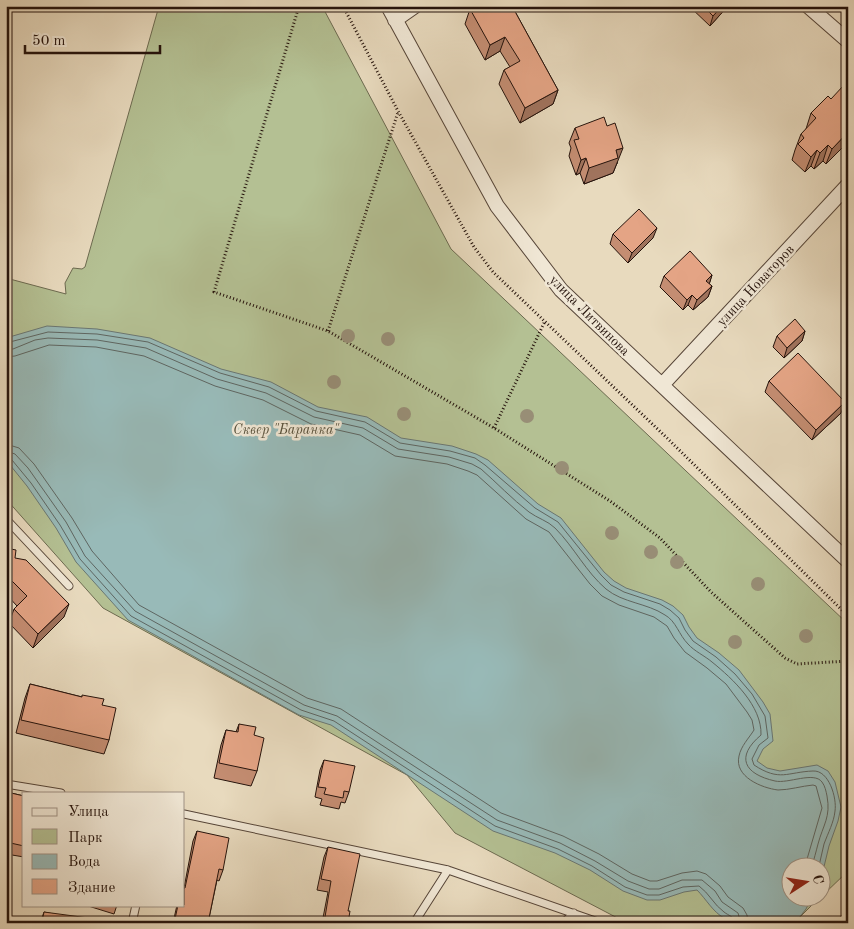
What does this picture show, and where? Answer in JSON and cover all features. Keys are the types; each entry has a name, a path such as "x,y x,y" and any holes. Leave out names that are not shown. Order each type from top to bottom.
{"street":[{"name":"улица Литвинова","path":"388,6 497,206 562,290 848,561"},
{"path":"395,20 415,6"},
{"path":"808,6 848,41"},
{"name":"улица Новаторов","path":"662,385 848,185"},
{"path":"845,923 848,920"}],"lane":[{"path":"6,519 69,586"},
{"path":"6,784 54,792"},
{"path":"185,814 448,870 601,923"},
{"path":"414,923 448,870"},
{"path":"132,923 136,906"},
{"path":"563,923 574,914"}],"path":[{"path":"299,6 214,292 328,331 494,428 610,501 660,538 711,592 785,658 797,664 848,661"},
{"path":"343,6 398,111 474,247 493,272 667,438 848,616"},
{"path":"328,331 398,111"},
{"path":"494,428 545,322"}],"green space":[{"name":"Сквер \"Баранка\"","path":"159,6 322,6 451,249 848,624 848,871 832,886 832,856 782,856 782,906 811,906 794,923 627,923 455,833 407,775 103,608 6,499 6,278 66,294 65,283 73,268 82,269 85,267"}],"water":[{"path":"47,326 97,329 150,338 221,369 271,382 318,407 367,417 401,438 452,446 488,460 538,504 561,518 604,572 614,581 626,588 662,600 673,606 683,615 697,638 739,670 770,714 773,741 763,749 757,761 767,768 780,771 817,765 828,771 835,782 841,807 827,856 782,856 782,906 808,906 806,909 795,923 748,924 724,918 713,909 697,890 660,900 647,900 623,891 590,870 555,853 493,831 331,725 299,715 128,620 76,562 56,528 27,486 6,460 6,338"}],"building":[{"path":"476,6 512,6 558,90 525,108 504,70 520,61 505,37 490,45 470,9"},
{"path":"703,6 722,6 713,16"},
{"path":"844,85 848,86 848,132 832,149 828,145 820,153 817,150 811,157 798,144 804,138 801,134 816,118 811,113 828,96 831,99"},
{"path":"604,117 607,126 615,123 623,148 616,150 618,158 589,168 586,158 581,160 574,140 579,139 575,128"},
{"path":"639,209 657,228 632,253 613,234"},
{"path":"690,251 712,275 706,281 712,286 697,300 692,295 687,300 664,276"},
{"path":"795,319 805,331 787,348 777,336"},
{"path":"798,353 845,402 816,430 769,381"},
{"path":"6,548 16,550 15,558 26,560 69,604 38,634 14,609 27,596 6,576"},
{"path":"30,684 82,697 82,695 104,699 102,705 116,708 109,740 21,720"},
{"path":"239,724 256,727 254,735 264,738 257,771 219,763 226,730 238,732"},
{"path":"324,760 355,766 349,792 344,791 343,798 324,794 326,788 318,787"},
{"path":"11,793 22,796 22,846 6,842 6,820"},
{"path":"197,831 229,838 223,870 219,869 208,923 188,923 175,919 178,906 185,906 185,888"},
{"path":"328,847 360,854 348,911 350,911 348,923 324,923 331,881 321,879"},
{"path":"44,912 96,919 96,923 42,923"}]}
